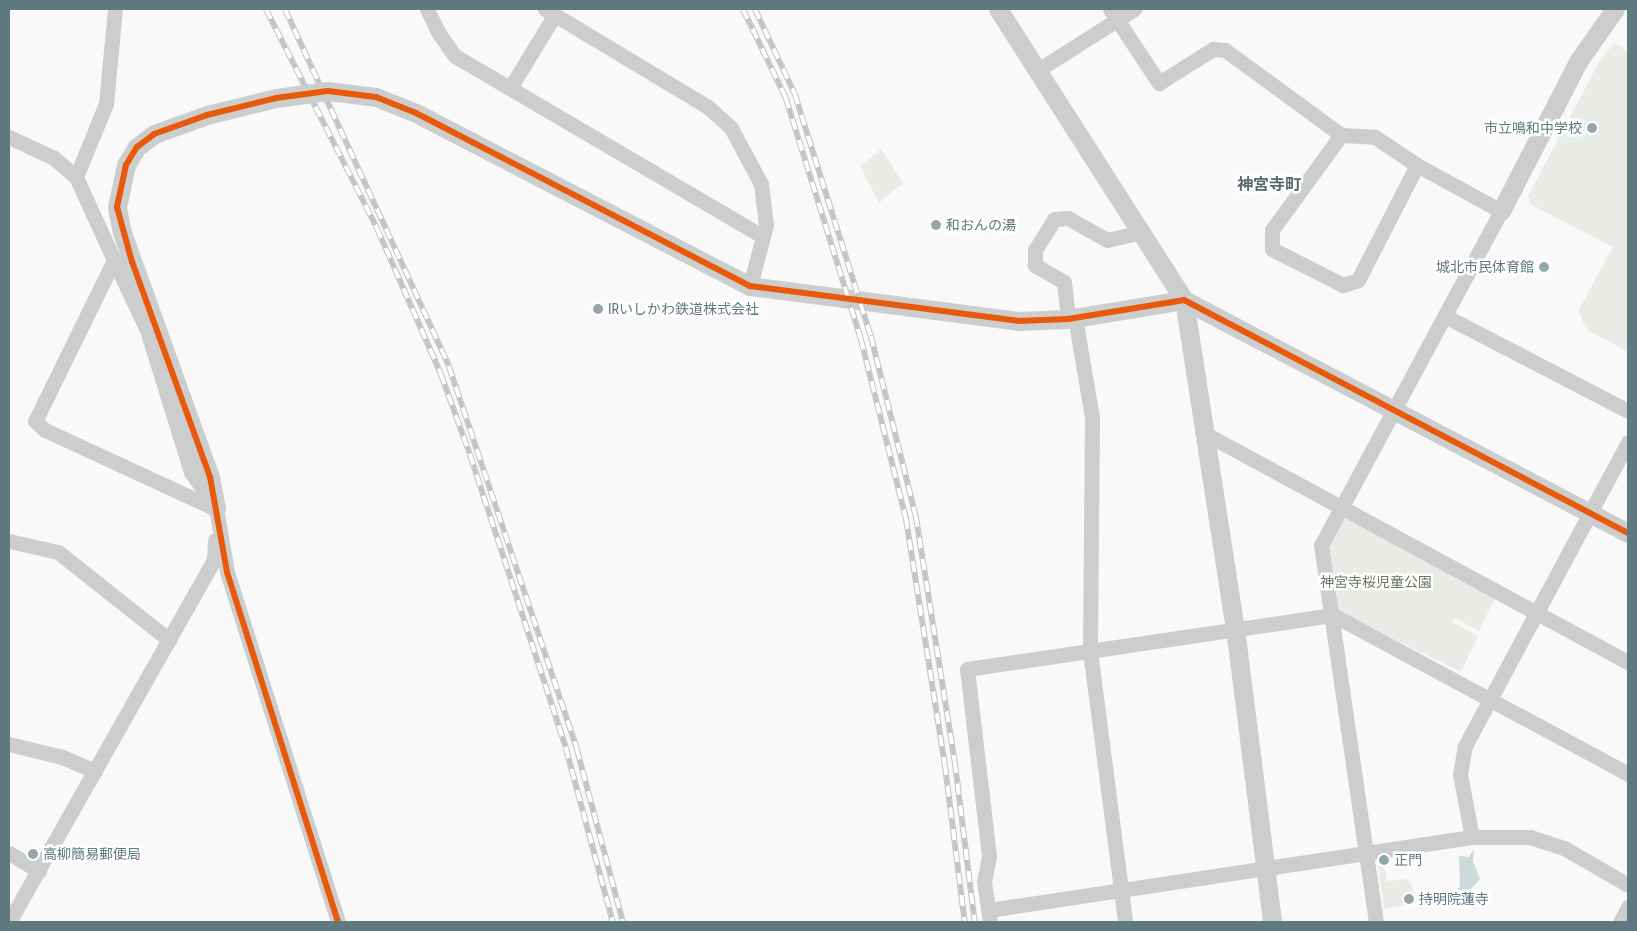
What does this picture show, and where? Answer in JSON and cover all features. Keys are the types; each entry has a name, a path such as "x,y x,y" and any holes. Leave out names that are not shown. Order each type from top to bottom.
{"street":[{"path":"76,177 106,104 115,9"},
{"path":"427,9 438,32 456,56 763,237"},
{"path":"998,9 1143,232 1184,300 1202,432 1235,628 1272,922"},
{"path":"1038,70 1114,15 1134,9"},
{"path":"1376,922 1333,615 1321,545 1501,211 1579,60 1615,9"},
{"path":"510,88 550,12 708,107 731,128 761,184 766,225 750,286"},
{"path":"1114,15 1159,83 1213,49 1224,50 1341,135 1375,137 1417,165 1501,211"},
{"path":"338,922 228,572 210,477 122,233 118,207 126,165 137,148 154,134 208,115 276,98 328,91 376,97 416,113 750,286 1018,321 1072,318 1184,300 1628,533"},
{"path":"1341,135 1272,230 1272,249 1343,286 1358,280 1417,165"},
{"path":"9,137 54,158 76,177 147,330 191,472 216,508 214,560 9,922"},
{"path":"1125,922 1090,651 1092,417 1064,282 1035,265 1035,250 1054,220 1068,218 1107,240 1143,232"},
{"path":"114,260 34,422 45,430 216,508"},
{"path":"1445,316 1628,411"},
{"path":"1202,432 1628,662"},
{"path":"1472,837 1460,774 1465,746 1628,442"},
{"path":"9,540 58,552 169,640"},
{"path":"1628,774 1333,615 966,669 989,856 984,882 989,916 1121,891 1367,855 1472,837 1530,837 1564,848 1628,885"},
{"path":"9,744 62,757 95,771"},
{"path":"9,853 39,871"},
{"path":"1620,922 1628,907"}],"green space":[{"name":"市立鳴和中学校","path":"1614,43 1628,52 1628,352 1589,331 1583,324 1579,309 1613,247 1530,204 1528,196 1599,62"},
{"path":"881,149 903,183 879,203 860,166"},
{"name":"神宮寺桜児童公園","path":"1350,519 1495,598 1479,631 1455,618 1452,622 1478,636 1461,672 1336,611 1327,550 1343,520"},
{"path":"1378,866 1384,866 1387,881 1409,879 1417,903 1384,909"}],"shaded area":[{"path":"1474,849 1473,861 1480,879 1469,891 1468,904 1454,904 1452,892 1460,887 1459,856 1469,857"}],"railway":[{"path":"266,9 377,228 441,374 470,454 566,748 613,922"},
{"path":"285,9 449,366 577,749 623,922"},
{"path":"743,9 786,98 861,339 906,518 945,764 965,922"},
{"path":"755,9 795,94 871,336 916,516 955,762 975,922"}],"cycle path":[{"path":"338,922 227,572 210,477 132,262 117,207 126,165 137,147 154,134 207,115 276,98 328,91 376,97 416,113 750,286 1018,321 1068,319 1184,300 1628,533"}],"place":[{"name":"市立鳴和中学校","path":"1592,128"},
{"name":"和おんの湯","path":"936,225"},
{"name":"城北市民体育館","path":"1544,267"},
{"name":"IRいしかわ鉄道株式会社","path":"598,309"},
{"name":"高柳簡易郵便局","path":"33,854"},
{"name":"正門","path":"1384,860"},
{"name":"持明院蓮寺","path":"1409,899"}],"district":[{"name":"神宮寺町","path":"1269,185"}]}
